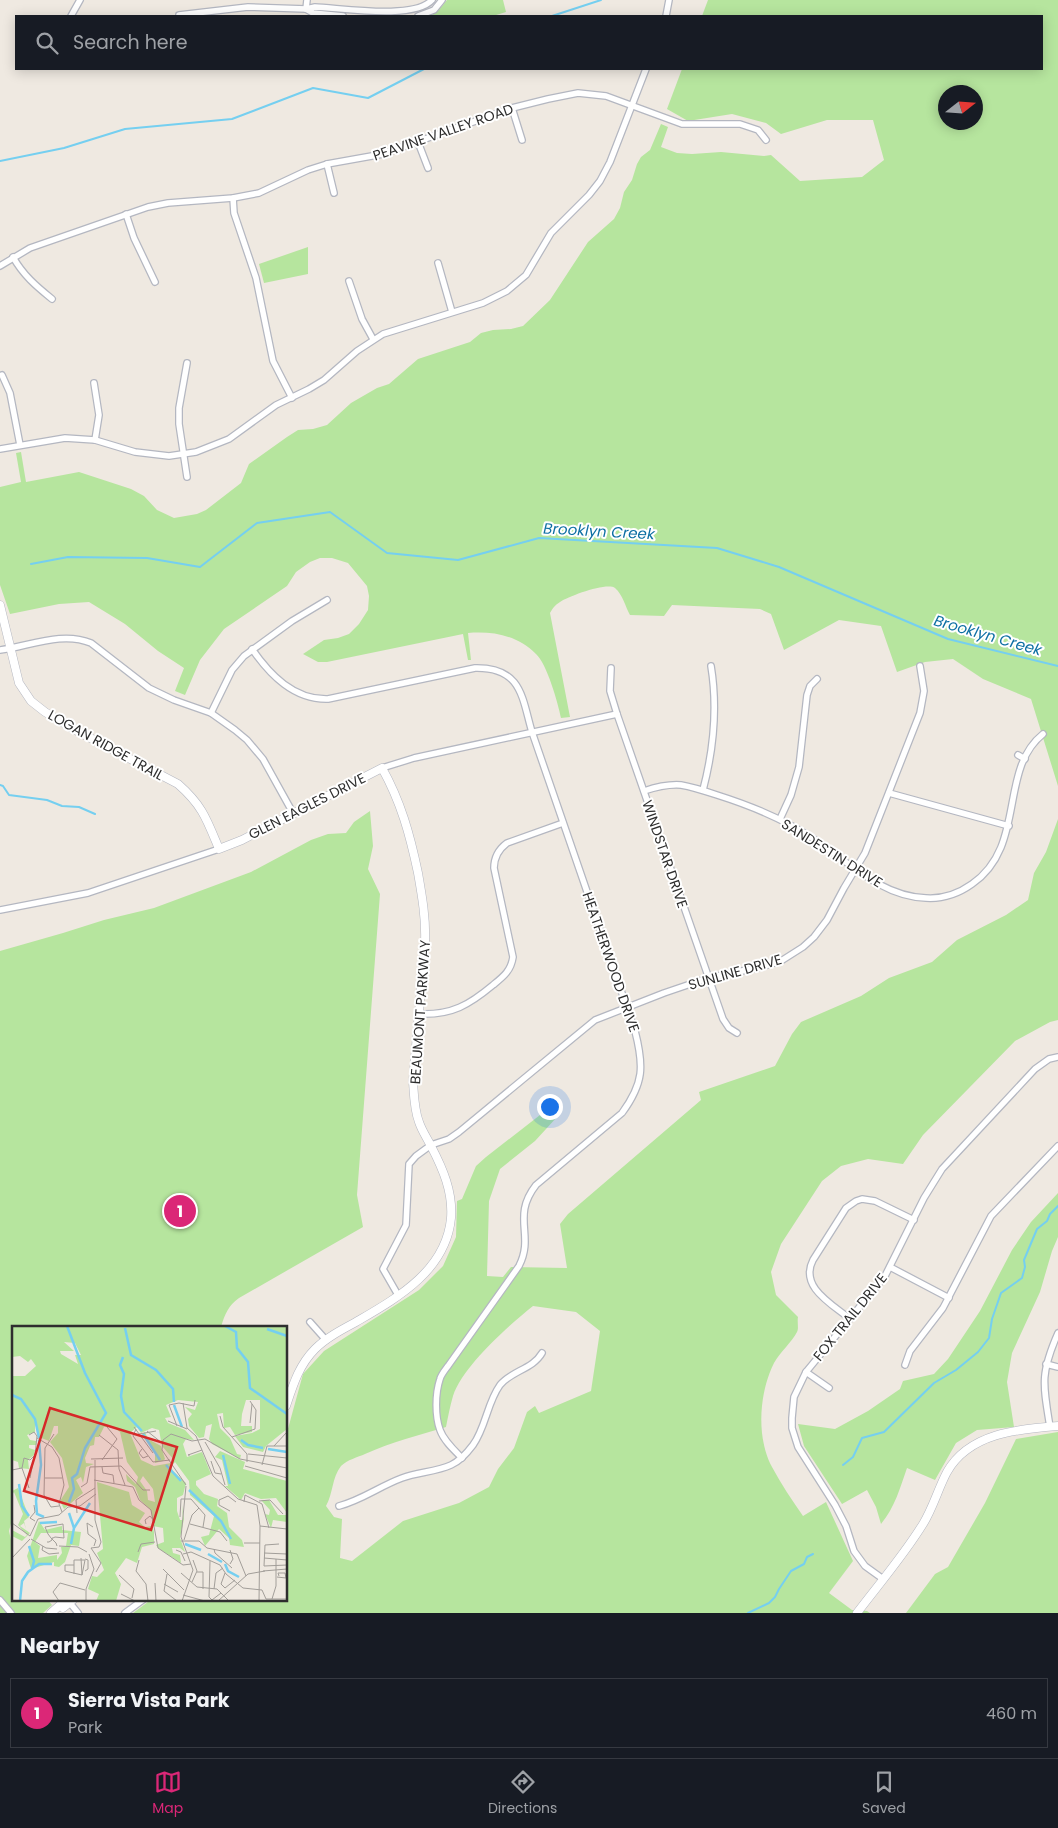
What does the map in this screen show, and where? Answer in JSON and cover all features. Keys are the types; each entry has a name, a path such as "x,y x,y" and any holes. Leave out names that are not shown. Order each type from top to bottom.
{"street":[{"path":"72,15 80,0"},
{"path":"306,9 307,0"},
{"path":"179,15 257,6 389,11 418,9 427,5 432,0"},
{"path":"421,15 434,10 442,0"},
{"path":"666,15 669,0"},
{"path":"306,9 314,13 333,15"},
{"path":"0,449 65,438 96,440 135,452 169,456 196,452 229,439 276,405 324,380 373,339 394,329 483,303 508,291 526,275 551,233 589,195 600,181 610,162 646,70"},
{"name":"PEAVINE VALLEY ROAD","path":"0,266 13,257 49,241 126,214 168,203 233,198 259,193 308,170 327,164 383,154 512,108 578,93 606,96 682,124 740,124 758,130 766,140"},
{"path":"512,108 522,140"},
{"path":"418,142 428,168"},
{"path":"327,164 334,193"},
{"path":"233,198 234,212 256,278 273,361 292,398"},
{"path":"126,214 134,238 156,282"},
{"path":"13,257 21,270 52,300"},
{"path":"438,263 452,312"},
{"path":"349,281 362,319 373,339"},
{"path":"187,478 179,408 188,363"},
{"path":"2,375 10,393 20,445"},
{"path":"94,383 99,415 96,440"},
{"path":"211,713 232,670 244,656 292,621 326,600"},
{"name":"LOGAN RIDGE TRAIL","path":"0,605 19,683 31,701 45,712 77,731 178,784 192,796 204,812 220,849"},
{"path":"0,650 66,637 82,639 91,643 150,688 174,700 211,713 247,740 264,759 293,813"},
{"name":"HEATHERWOOD DRIVE","path":"252,649 270,671 293,690 301,695 319,699 475,668 491,669 507,676 520,689 532,732 627,1007 641,1054 640,1072 634,1094 622,1113 536,1185 529,1194 523,1215 526,1241 523,1258 440,1380 437,1397 437,1414 440,1430 447,1442 462,1458"},
{"path":"703,790 710,764 714,729 714,694 711,666"},
{"name":"SUNLINE DRIVE","path":"398,1295 383,1268 406,1226 407,1169 416,1156 431,1145 449,1139 459,1132 586,1026 605,1015 708,978 772,964 793,954 814,938 828,920 865,853 889,793 920,713 924,682 920,666"},
{"name":"WINDSTAR DRIVE","path":"611,668 610,691 617,714 723,1019 729,1028 737,1034"},
{"path":"780,819 791,795 799,766 807,695 810,686 816,679"},
{"path":"923,700 931,702"},
{"name":"GLEN EAGLES DRIVE","path":"0,910 88,894 220,849 242,840 382,768 414,758 617,714"},
{"name":"SANDESTIN DRIVE","path":"644,791 668,785 689,786 739,802 780,819 814,839 855,870 879,884 907,896 926,898 948,896 967,888 983,875 996,858 1009,826 1016,785 1025,758 1034,743 1043,734"},
{"path":"1018,755 1025,758"},
{"name":"BEAUMONT PARKWAY","path":"288,1392 300,1368 324,1338 390,1303 419,1280 440,1253 448,1231 451,1210 449,1188 445,1175 419,1123 414,1102 413,1081 425,942 424,910 406,822 382,768"},
{"path":"889,793 1009,826"},
{"path":"420,1014 442,1013 462,1007 506,974 512,957 494,868 496,856 507,843 563,823"},
{"name":"FOX TRAIL DRIVE","path":"883,1579 865,1566 854,1551 841,1516 798,1447 792,1428 792,1407 798,1386 806,1372 890,1267 932,1183 952,1156 1035,1069 1049,1059 1058,1057"},
{"path":"906,1365 910,1350 949,1298 992,1216 1058,1146"},
{"path":"850,1319 813,1287 809,1275 809,1269 818,1252 846,1208 856,1201 875,1200 914,1220"},
{"path":"890,1267 949,1298"},
{"path":"310,1322 324,1338"},
{"path":"858,1613 923,1523 948,1470 960,1455 986,1438 1054,1426 1044,1385 1046,1364 1058,1333"},
{"path":"339,1506 355,1502 375,1490 402,1478 446,1467 462,1458 474,1444 494,1395 501,1384 516,1372 539,1359 542,1353"},
{"path":"1046,1364 1058,1367"},
{"path":"806,1372 829,1388"},
{"path":"0,1600 11,1613"},
{"path":"51,1613 70,1600"},
{"path":"58,1613 70,1600"},
{"path":"70,1600 78,1613"},
{"path":"125,1613 143,1600"}],"green space":[{"path":"447,0 503,0 506,12 496,15 432,14 438,11"},
{"path":"708,0 1058,0 1058,786 1031,699 983,679 953,659 925,662 897,672 881,626 839,620 784,650 771,614 760,609 672,605 664,616 630,615 622,597 615,588 604,587 588,590 560,602 550,613 570,717 561,718 552,684 540,659 529,648 513,638 486,633 468,633 471,660 468,660 463,634 327,662 318,662 303,654 324,640 349,634 359,624 368,610 369,596 367,586 348,563 332,558 320,558 310,562 296,572 287,586 224,629 200,660 185,695 175,691 184,668 158,651 125,624 89,602 59,604 10,614 0,585 0,487 21,482 16,453 21,452 26,482 79,472 131,489 144,496 157,510 174,518 197,514 206,510 241,483 249,464 287,437 298,430 313,429 327,425 351,403 377,388 389,384 418,359 470,342 481,333 523,326 550,300 588,242 614,219 620,208 624,192 632,180 637,164 641,157 650,150 661,124 668,127 661,147 677,153 721,152 771,155 800,181 862,177 884,160 873,120 827,120 781,134 766,123 732,114 688,121 667,109 682,70 1043,70 1043,15 702,15"},
{"path":"308,247 308,274 264,283 259,264"},
{"path":"370,811 373,846 368,869 380,894 357,1195 363,1227 239,1298 227,1311 221,1326 12,1326 12,1520 9,1531 12,1545 12,1600 48,1600 52,1605 43,1613 0,1613 0,951 104,920 154,908 251,872 311,840 328,834 346,833 354,822"},
{"path":"1058,819 1058,1020 1050,1022 1015,1041 923,1135 903,1164 868,1159 841,1166 822,1181 781,1244 771,1272 776,1295 798,1317 798,1331 779,1355 769,1375 761,1415 763,1442 779,1480 803,1516 826,1502 853,1561 829,1593 852,1610 870,1613 133,1613 151,1600 288,1600 288,1429 303,1374 324,1351 419,1290 443,1266 456,1237 457,1201 462,1199 476,1166 486,1157 549,1108 557,1117 535,1141 500,1169 489,1201 487,1276 503,1277 511,1267 567,1268 560,1224 568,1214 701,1100 699,1092 775,1066 792,1034 801,1022 861,996 889,978 932,962 957,940 1006,915 1028,900 1034,873 1046,852","holes":["533,1306 576,1312 600,1331 591,1391 539,1413 535,1406 527,1412 514,1448 498,1469 489,1487 459,1503 403,1521 352,1561 340,1558 342,1519 334,1517 326,1506 336,1475 341,1466 346,1462 385,1446 446,1427 453,1396 466,1372 499,1335"]},
{"path":"1058,1193 1058,1237 1040,1292 1012,1353 1007,1382 1014,1427 977,1430 956,1443 935,1480 907,1468 894,1504 881,1524 876,1507 867,1490 842,1504 804,1446 798,1424 835,1429 868,1411 900,1389 903,1381 934,1374 948,1359 980,1311 1012,1250 1031,1222"},
{"path":"1058,1432 1058,1613 906,1613 935,1574 948,1567 985,1503 1016,1439"}],"waterway":[{"path":"555,15 601,0"},
{"path":"0,161 64,148 125,129 232,119 313,88 368,98 422,70"},
{"name":"Brooklyn Creek","path":"31,564 68,557 147,558 200,567 257,523 330,512 387,553 458,560 539,538 717,548 779,567 948,639 1058,666"},
{"path":"0,785 3,786 9,795 47,800 62,806 79,807 95,814"},
{"path":"843,1465 853,1457 862,1438 884,1432 934,1383 956,1370 978,1352 989,1338 992,1319 1001,1293 1022,1278 1025,1267 1024,1260 1037,1229 1047,1221 1050,1214 1058,1206"},
{"path":"748,1613 769,1603 775,1597 791,1571 804,1564 807,1557 813,1554"}],"place":[{"name":"Sierra Vista Park","path":"180,1211"}]}
